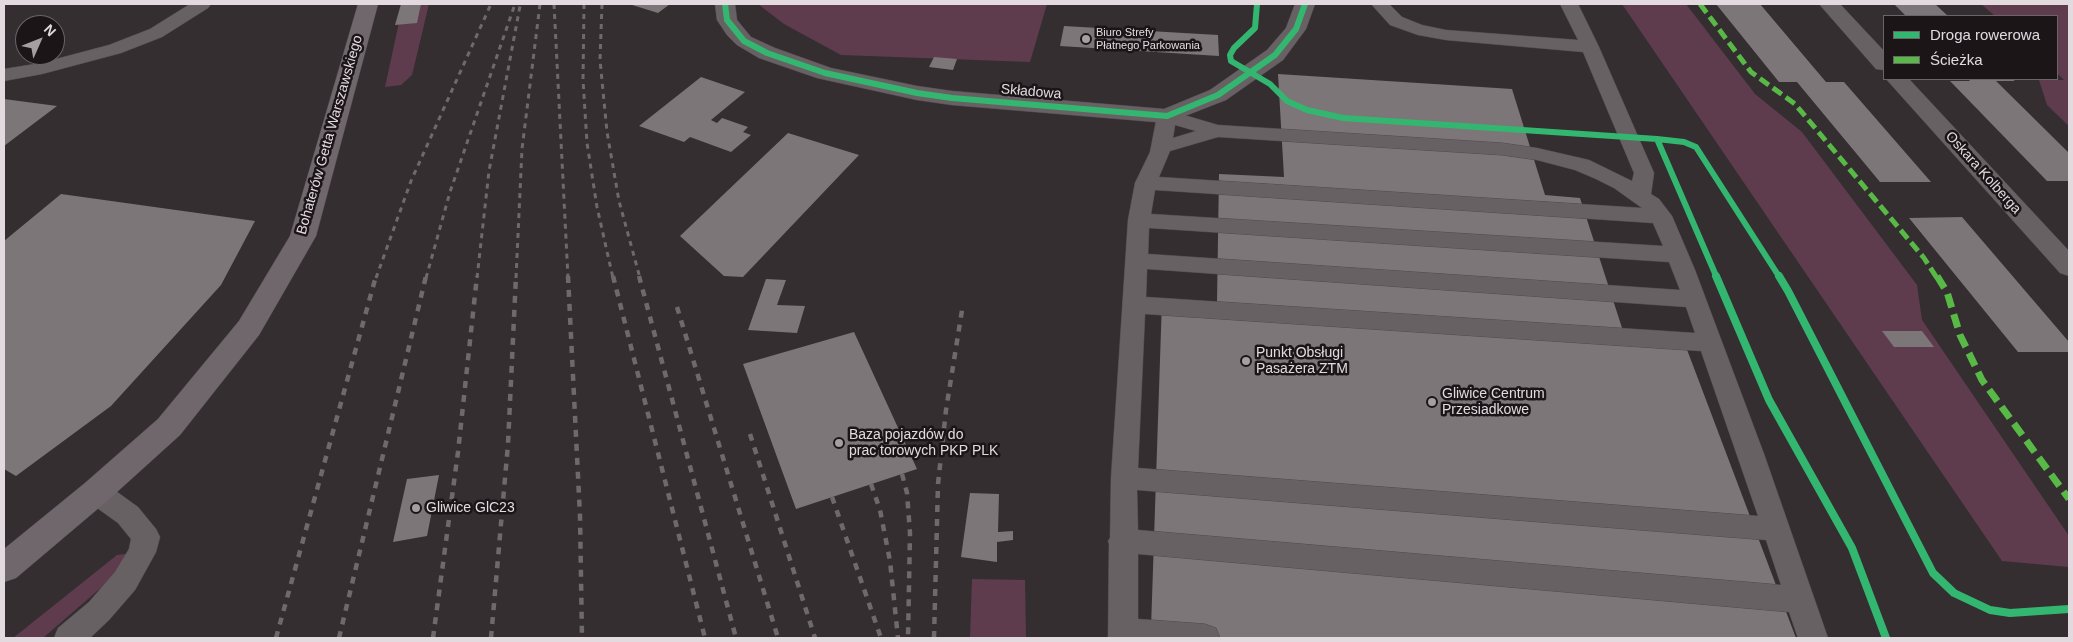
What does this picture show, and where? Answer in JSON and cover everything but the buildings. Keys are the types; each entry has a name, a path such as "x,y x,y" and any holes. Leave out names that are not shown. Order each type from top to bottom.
{"main road":[{"name":"Bohaterów Getta Warszawskiego","path":"4,568 96,492 169,427 249,328 303,236 368,4"}],"street":[{"name":"Składowa","path":"726,12 734,31 744,41 767,54 869,83 952,98 1167,116 1218,95 1275,55 1296,28 1304,4"},
{"path":"1829,4 1883,63"},
{"name":"Oskara Kolberga","path":"1898,80 2069,267"}],"lane":[{"path":"4,75 42,68 116,49 156,33 202,4"},
{"path":"1380,4 1396,21 1418,30 1446,35 1590,47"},
{"path":"1569,4 1590,47 1644,173 1640,196"},
{"path":"1204,638 1123,635 1122,541 1124,478 1139,220 1146,183 1160,148 1167,116 1216,131 1502,149 1537,154 1582,165 1603,174 1651,204 1661,216 1695,298 1813,638"},
{"path":"1160,148 1216,131"},
{"path":"1146,183 1661,216"},
{"path":"1139,220 1678,255"},
{"path":"1138,261 1695,298"},
{"path":"1134,305 1711,343"},
{"path":"1124,478 1776,529"},
{"path":"69,638 99,611 125,581 142,552 146,537 128,515 96,492"},
{"path":"1122,541 1800,600"}],"shaded area":[{"path":"403,4 429,4 412,75 401,85 385,87"},
{"path":"758,4 1047,4 1030,62 841,55 784,24"},
{"path":"1622,4 1686,4 1755,94 1802,132 1917,285 1922,320 2069,536 2069,567 2002,561"},
{"path":"1981,4 2069,4 2069,126 2047,105 2039,80 2064,80 2058,74 2058,15 1994,15"},
{"path":"142,552 43,638 13,638 117,555"},
{"path":"972,579 1025,580 1026,638 970,638"}],"railway":[{"path":"376,278 411,181 491,4"},
{"path":"426,278 450,192 515,4"},
{"path":"516,278 522,149 540,4"},
{"path":"554,4 568,278"},
{"path":"584,4 583,80 587,143 597,207 613,278"},
{"path":"602,4 600,60 607,132 619,201 640,278"},
{"path":"477,278 489,171 520,6"},
{"path":"276,638 376,276"},
{"path":"339,638 426,276"},
{"path":"433,638 458,452 477,276"},
{"path":"491,638 508,444 516,276"},
{"path":"568,276 580,516 582,638"},
{"path":"613,276 705,638"},
{"path":"639,276 736,638"},
{"path":"934,638 938,484 946,410 963,304"},
{"path":"677,307 778,638"},
{"path":"750,434 815,638"},
{"path":"902,474 907,493 910,533 908,638"},
{"path":"871,484 880,510 890,561 898,638"},
{"path":"832,497 881,638"}],"marked path":[{"path":"1700,4 1751,72 1795,104 1924,258 1947,292 1960,335 1982,380 2069,499"}],"cycle path":[{"path":"725,4 727,20 744,41 767,53 825,73 917,93 952,98 1167,116 1218,95 1275,55 1296,29 1305,4"},
{"path":"1257,4 1255,28 1234,48 1230,55 1231,61 1270,84 1287,101 1307,110 1343,118 1657,139 1684,142 1696,147 1788,291 1933,573 1954,593 1990,610 2010,613 2069,609"},
{"path":"1657,139 1769,400 1852,548 1886,638"}],"place":[{"name":"Biuro Strefy Płatnego Parkowania","path":"1086,39"},
{"name":"Punkt Obsługi Pasażera ZTM","path":"1246,361"},
{"name":"Gliwice Centrum Przesiadkowe","path":"1432,402"},
{"name":"Baza pojazdów do prac torowych PKP PLK","path":"839,443"},
{"name":"Gliwice GlC23","path":"416,508"}]}
